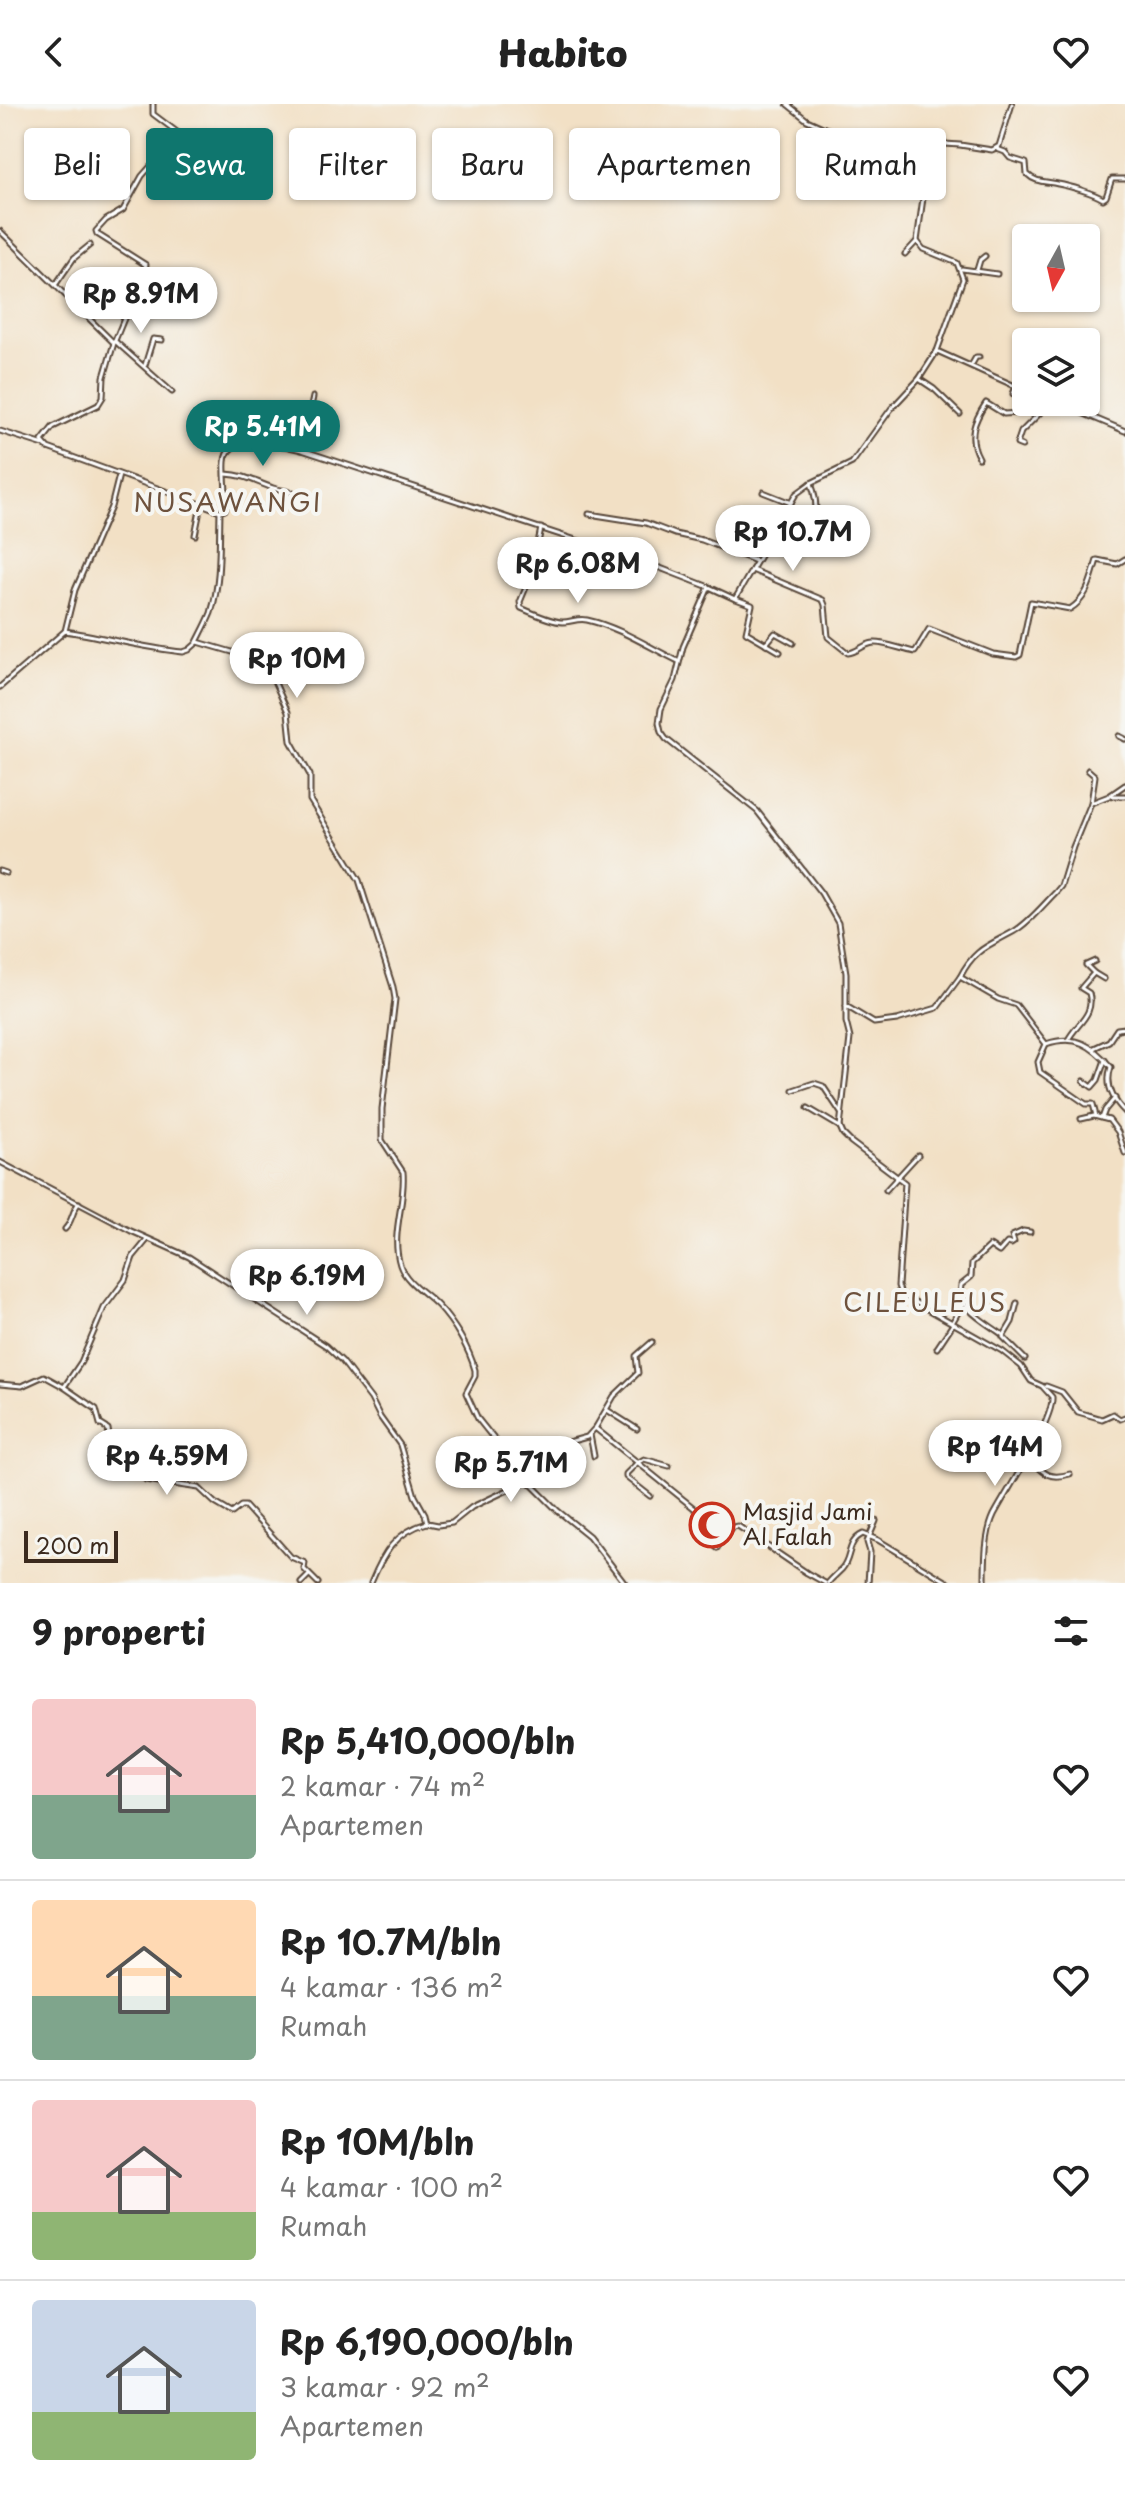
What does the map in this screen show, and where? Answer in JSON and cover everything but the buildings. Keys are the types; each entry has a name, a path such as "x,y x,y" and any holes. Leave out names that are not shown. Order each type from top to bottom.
{"street":[{"path":"153,104 153,114 172,128"},
{"path":"787,104 807,120 825,128"},
{"path":"996,149 1012,104"},
{"path":"946,144 1005,152 1010,158 1025,162 1027,174 1032,179 1093,193 1103,199 1112,179 1125,179"},
{"path":"44,445 44,437 53,427 101,401 104,377 115,342 146,265 96,231 106,220 123,210 146,172"},
{"path":"905,254 917,241 923,200"},
{"path":"0,231 115,342 172,392"},
{"path":"735,599 796,494 852,463 891,409 919,379 937,351 961,287 961,268 954,260 921,248 917,241"},
{"path":"55,285 74,258 90,245"},
{"path":"977,270 985,256"},
{"path":"961,268 997,274"},
{"path":"145,367 153,339 162,340"},
{"path":"937,351 1012,386"},
{"path":"971,365 979,357"},
{"path":"919,379 935,389 960,414"},
{"path":"302,450 313,397"},
{"path":"979,458 971,440 976,418 986,403 1004,414 1012,413"},
{"path":"1022,446 1017,443 1020,434 1039,416"},
{"path":"1088,416 1125,431"},
{"path":"0,431 220,511 225,510 226,506 224,460 227,454 245,442 302,450 655,566 752,605 746,630 780,652"},
{"path":"226,474 245,475 276,490 293,493"},
{"path":"0,687 65,631 75,590 111,507 119,475"},
{"path":"811,483 817,498 817,533"},
{"path":"763,492 791,503"},
{"path":"195,535 201,505"},
{"path":"65,631 96,635 147,649 189,650 197,642 213,601 220,511"},
{"path":"589,514 646,523 756,561"},
{"path":"541,528 532,573 520,602 521,608 563,622 578,619 595,622 678,661"},
{"path":"752,570 823,601 828,637 848,653 877,642 915,652 930,629 993,654 1016,657 1020,655 1031,602 1070,609 1088,590 1097,560 1119,564 1125,559"},
{"path":"709,587 678,661 675,680 660,716 661,732 757,811 821,893 838,923 846,973 845,1005 850,1049 840,1127 851,1142 898,1176 906,1187 898,1290 906,1298 1002,1351 1021,1366 1031,1381 1062,1392 1078,1412 1102,1419 1113,1414 1120,1419 1125,1417"},
{"path":"766,644 775,633 793,643"},
{"path":"197,642 246,656 270,672 288,712 291,741 310,775 310,800 359,880 395,999 382,1140 403,1172 396,1231 400,1265 411,1281 456,1327 475,1370 475,1378 466,1391 478,1419 525,1478 589,1536 625,1583"},
{"path":"1119,736 1125,739"},
{"path":"845,1005 874,1023 897,1020 937,1008 971,958 1014,932 1061,886 1091,803 1095,776 1088,770"},
{"path":"1091,803 1125,785"},
{"path":"1109,796 1125,796"},
{"path":"0,871 6,873"},
{"path":"1095,961 1086,966 1104,979"},
{"path":"1068,1040 1091,1010 1089,992 1081,988 1094,973"},
{"path":"960,977 998,999 1016,1005 1046,1044"},
{"path":"1094,1048 1109,1041 1117,1029 1125,1028"},
{"path":"1096,1116 1093,1104 1086,1104 1038,1070 1040,1053 1046,1044 1068,1040 1094,1048 1112,1068 1108,1074 1108,1084 1125,1112"},
{"path":"1084,1081 1092,1087 1099,1078 1105,1060"},
{"path":"793,1090 814,1083 823,1086 841,1113"},
{"path":"1102,1118 1115,1098"},
{"path":"808,1108 840,1127"},
{"path":"1081,1119 1096,1116 1109,1120 1125,1152"},
{"path":"886,1190 918,1155"},
{"path":"0,1162 199,1263 336,1354 371,1399 400,1445 415,1496 427,1523"},
{"path":"65,1229 79,1203"},
{"path":"937,1348 963,1304 960,1289 963,1282 971,1277 974,1260 990,1246 999,1252 1007,1243 1011,1245 1014,1242 1011,1237 1023,1231 1030,1232"},
{"path":"64,1387 81,1362 104,1308 125,1280 133,1257 148,1238"},
{"path":"1003,1335 1012,1321 1017,1303"},
{"path":"963,1304 1003,1335 1025,1359"},
{"path":"371,1583 396,1538 414,1526 450,1524 480,1503 510,1489 551,1450 590,1435 614,1396 638,1373 636,1356 652,1342"},
{"path":"0,1384 22,1386 44,1376 64,1387 96,1409 100,1424 108,1429 114,1452 127,1461 141,1478 199,1488 232,1513 245,1506 291,1557 305,1563 304,1569 318,1583"},
{"path":"1030,1387 1031,1381"},
{"path":"985,1583 992,1519 1052,1405 1051,1394 1042,1386"},
{"path":"607,1410 637,1429"},
{"path":"595,1428 726,1534"},
{"path":"590,1435 594,1456"},
{"path":"1027,1456 1049,1476 1057,1478 1070,1474"},
{"path":"650,1496 625,1476 637,1463 647,1459 669,1466"},
{"path":"868,1583 869,1536 876,1521"},
{"path":"717,1548 726,1534 738,1526 827,1583 843,1568 856,1537 863,1534 949,1583"},
{"path":"301,1583 309,1575"}],"place":[{"name":"Masjid Jami Al Falah","path":"712,1525"}],"district":[{"name":"NUSAWANGI","path":"228,503"},
{"name":"CILEULEUS","path":"925,1303"}]}
